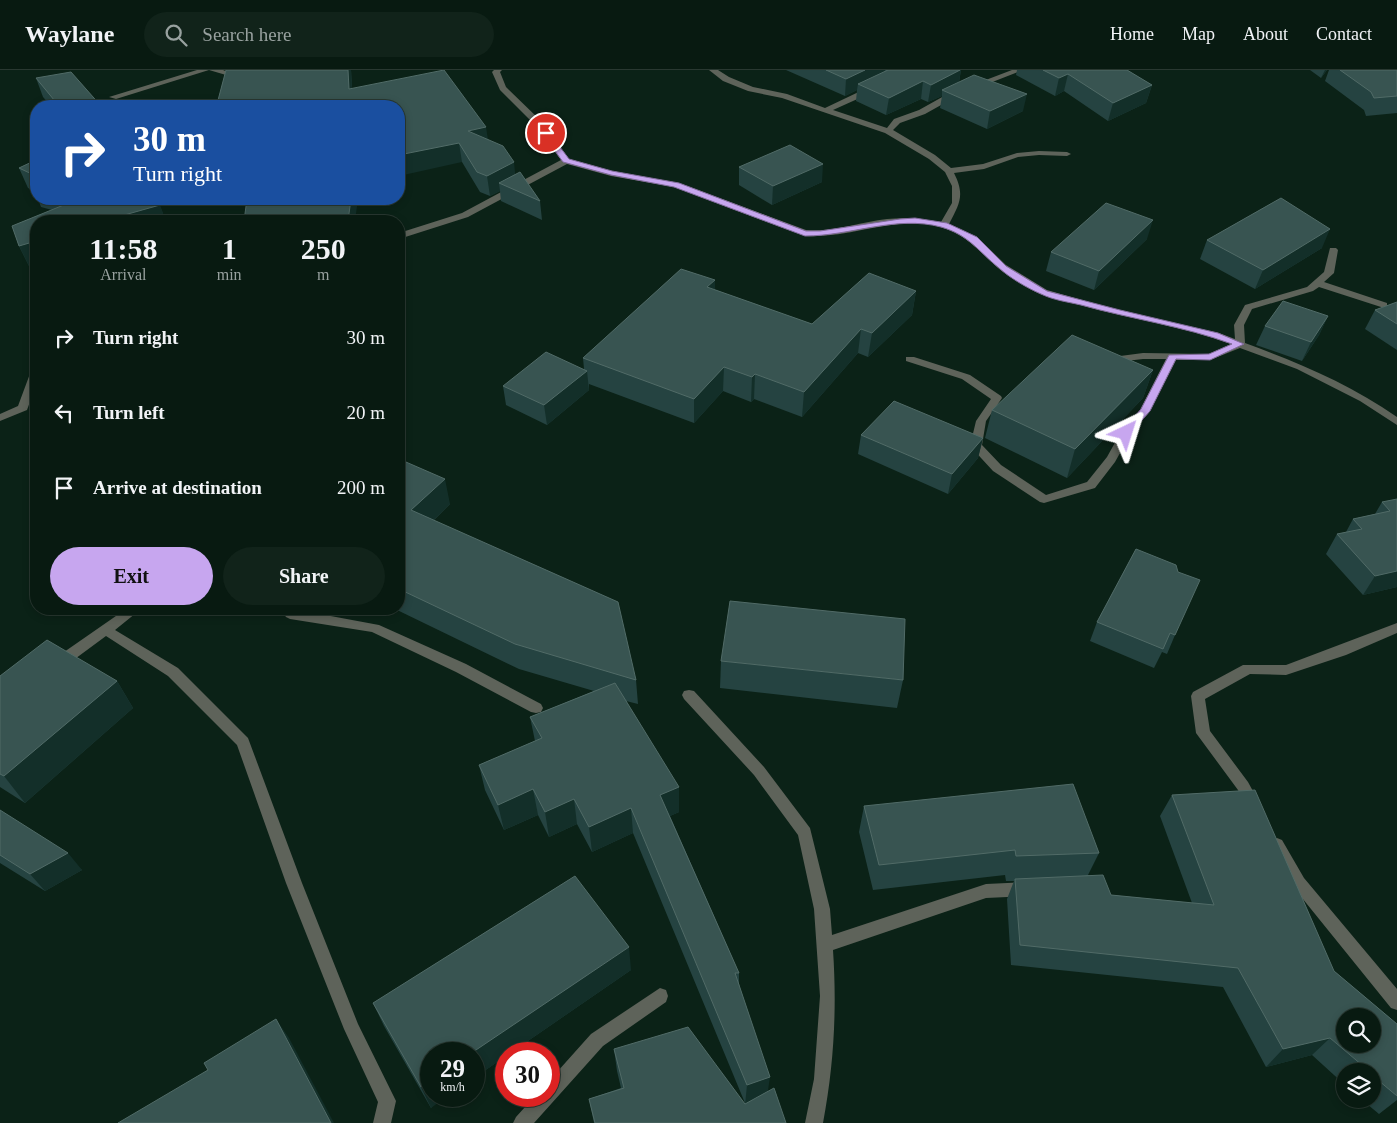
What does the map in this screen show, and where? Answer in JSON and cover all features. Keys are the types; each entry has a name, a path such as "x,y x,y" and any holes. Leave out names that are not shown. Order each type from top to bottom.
{"street":[{"path":"113,97 185,73 205,70"},
{"path":"213,70 226,73"},
{"path":"498,70 496,72 503,88 537,122 566,161 611,173 676,185 805,234 820,234 896,221 915,220 944,225 974,239 1003,267 1044,292 1118,313 1215,335 1240,344 1300,367 1364,399 1397,422"},
{"path":"713,70 726,80 751,89 784,96 888,131 932,157 950,171 956,186 956,202 944,225"},
{"path":"997,70 1008,73"},
{"path":"888,131 897,121 922,112 953,94 1019,70"},
{"path":"825,110 881,84"},
{"path":"950,171 984,166 1017,156 1039,153 1068,154"},
{"path":"405,234 465,215 566,161"},
{"path":"1240,344 1240,325 1248,307 1310,289 1330,274 1334,250"},
{"path":"1317,283 1384,305"},
{"path":"1104,361 1143,356 1210,357 1240,344"},
{"path":"910,359 966,378 998,398 981,421 976,446 997,468 1044,499 1091,485 1111,459 1126,433 1145,411 1172,356"},
{"path":"0,418 23,408 30,388"},
{"path":"45,673 127,615"},
{"path":"296,615 374,628 460,668 536,708"},
{"path":"1262,818 1243,786 1203,733 1198,696 1248,669 1286,670 1341,651 1397,628"},
{"path":"106,630 173,672 243,742 294,882 352,1030 387,1101 382,1123"},
{"path":"689,695 759,771 805,833 822,910 827,1005 823,1079 814,1123"},
{"path":"1271,835 1299,883 1397,1002"},
{"path":"825,945 986,891 1042,889"},
{"path":"560,1082 597,1040 660,996"},
{"path":"522,1123 537,1107"}],"building":[{"path":"226,70 348,70 349,89 444,70 486,127 468,131 503,146 514,162 487,176 477,172 459,143 405,154 405,100 218,100"},
{"path":"826,70 865,70 846,79"},
{"path":"888,70 960,70 931,85 923,81 889,98 858,84"},
{"path":"1043,70 1127,70 1152,85 1113,103 1068,74 1059,78"},
{"path":"1340,70 1397,70 1397,96 1374,98 1371,92"},
{"path":"71,72 96,100 54,100 36,78"},
{"path":"974,75 1027,94 990,111 942,90"},
{"path":"790,145 823,164 773,186 739,167"},
{"path":"30,163 30,173 19,168"},
{"path":"520,172 540,201 499,183"},
{"path":"1281,198 1330,229 1263,270 1207,240"},
{"path":"1106,203 1153,220 1099,271 1051,252"},
{"path":"64,205 160,205 124,215 39,215"},
{"path":"246,205 350,205 349,215 245,215"},
{"path":"30,219 30,243 19,246 12,226"},
{"path":"681,269 715,280 707,287 812,324 869,273 916,291 872,333 861,329 804,392 755,374 752,377 724,367 694,399 583,358"},
{"path":"1283,301 1328,316 1311,342 1265,326"},
{"path":"1397,302 1397,324 1375,310"},
{"path":"1072,335 1153,370 1075,449 992,410"},
{"path":"546,352 587,371 544,405 503,386"},
{"path":"894,401 983,438 952,474 861,435"},
{"path":"405,462 445,479 411,510 618,602 636,680 515,644 405,592"},
{"path":"1397,499 1397,571 1375,576 1337,534 1362,529 1353,519 1390,511 1382,502"},
{"path":"1136,549 1176,565 1178,572 1200,580 1175,635 1170,633 1163,649 1097,622"},
{"path":"730,601 905,619 903,680 721,661"},
{"path":"47,640 117,681 4,776 0,774 0,676"},
{"path":"615,683 679,787 660,795 739,973 735,973 770,1077 747,1085 631,808 589,827 574,799 545,812 533,789 498,805 479,765 542,738 530,717"},
{"path":"1073,784 1099,853 1016,856 1015,850 879,865 864,806"},
{"path":"1255,790 1334,971 1378,1008 1336,1008 1336,1043 1330,1038 1283,1049 1238,968 1020,945 1015,879 1103,875 1111,895 1214,905 1172,795"},
{"path":"0,810 68,853 30,874 0,855"},
{"path":"575,876 629,947 485,1044 485,1042 420,1042 420,1085 373,1003"},
{"path":"1381,1011 1397,1024 1397,1096 1381,1083 1381,1063 1360,1063 1348,1053 1381,1053"},
{"path":"276,1019 331,1123 118,1123 208,1070 204,1063"},
{"path":"688,1027 745,1104 774,1088 786,1123 595,1123 589,1099 624,1088 614,1049"}],"route":[{"path":"546,133 566,161 611,173 676,185 805,234 820,234 886,222 915,220 944,225 974,239 1003,267 1044,292 1118,313 1215,335 1240,344 1210,357 1172,356 1145,411 1126,433"}]}
